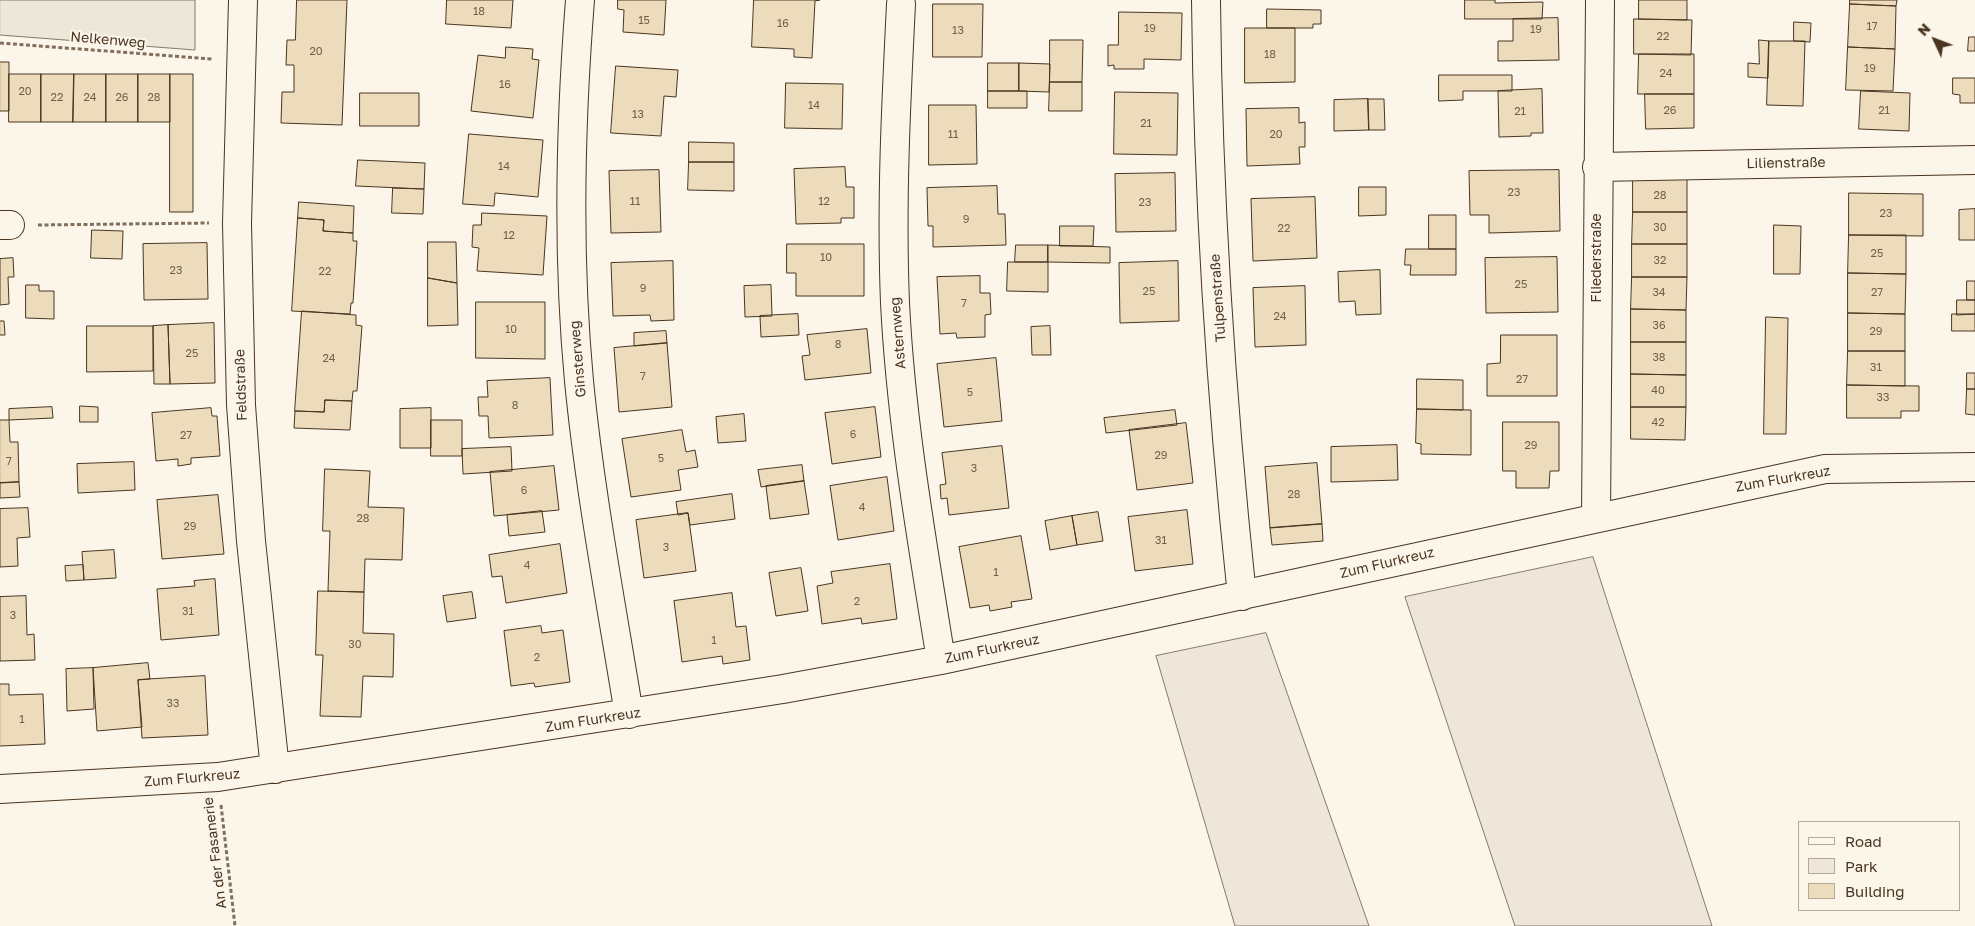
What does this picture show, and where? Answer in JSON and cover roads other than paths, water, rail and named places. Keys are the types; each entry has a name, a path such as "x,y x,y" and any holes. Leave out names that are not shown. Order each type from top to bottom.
{"street":[{"name":"Feldstraße","path":"243,0 237,223 241,405 251,541 275,769"},
{"name":"Ginsterweg","path":"580,0 571,149 571,240 575,320 589,465 629,714"},
{"name":"Tulpenstraße","path":"1206,0 1212,201 1221,356 1242,596"},
{"name":"Fliederstraße","path":"1596,517 1600,0"},
{"name":"Asternweg","path":"901,4 892,206 895,304 909,456 940,660"},
{"name":"Lilienstraße","path":"1598,167 1975,160"},
{"name":"Zum Flurkreuz","path":"0,789 218,777 784,689 940,660 1825,469 1975,466"}]}
